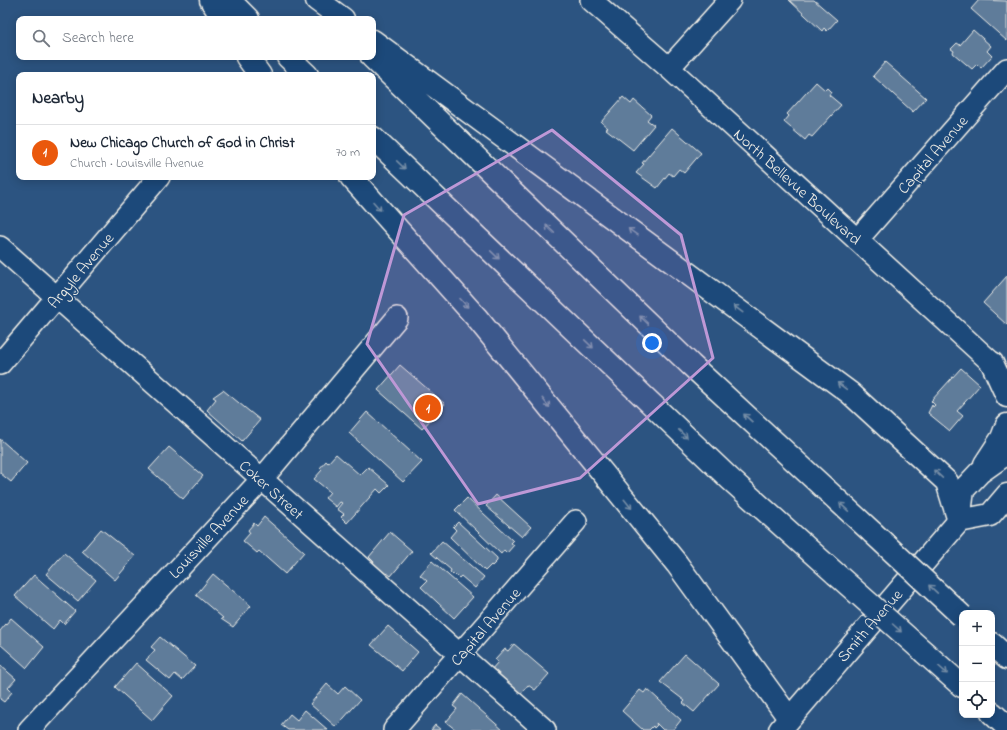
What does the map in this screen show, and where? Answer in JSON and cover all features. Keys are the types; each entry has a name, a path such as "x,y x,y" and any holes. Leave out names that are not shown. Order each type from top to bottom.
{"main road":[{"path":"211,0 221,16"},
{"path":"229,0 245,16"},
{"path":"312,0 329,16"},
{"path":"318,0 339,16"},
{"path":"376,44 850,392 946,482 959,521"},
{"path":"249,60 258,72"},
{"path":"291,60 304,72"},
{"path":"375,60 691,365 959,613"},
{"path":"376,141 730,479 959,683"},
{"path":"354,180 476,317 662,546 788,726"},
{"path":"1000,366 1007,396"},
{"path":"959,521 964,490 980,472 1002,438 1007,425"},
{"path":"980,472 1007,453"},
{"path":"959,521 990,515 1007,495"},
{"name":"Smith Avenue","path":"788,726 959,521"},
{"path":"994,646 1007,658"},
{"path":"995,716 1007,727"}],"street":[{"name":"North Bellevue Boulevard","path":"591,0 669,68 857,240 1000,366"},
{"path":"669,68 730,0"},
{"name":"Capital Avenue","path":"857,240 1007,69"},
{"name":"Argyle Avenue","path":"0,364 156,180"},
{"name":"Coker Street","path":"0,247 545,730"},
{"name":"Louisville Avenue","path":"29,730 262,479 397,318"},
{"name":"Capital Avenue","path":"394,730 576,521"}],"highlighted area":[{"path":"552,130 681,235 713,358 580,478 478,504 367,344 404,215"}],"building":[{"path":"789,0 814,0 837,20 827,31 824,28 822,31"},
{"path":"979,0 1007,1 1007,41 971,9"},
{"path":"973,30 991,46 987,51 992,56 981,68 977,64 972,69 953,53 954,51 951,49 957,43 960,45"},
{"path":"885,62 926,98 913,112 873,76"},
{"path":"816,82 825,90 827,88 831,92 829,95 841,105 812,137 809,135 805,140 784,122 789,116 787,114"},
{"path":"623,97 631,104 634,100 651,115 647,120 654,125 633,150 606,129 608,128 601,122"},
{"path":"672,128 701,153 684,173 679,169 673,176 669,173 657,188 636,173 644,164 642,163"},
{"path":"1007,276 1007,325 983,303"},
{"path":"400,365 445,404 422,429 378,390"},
{"path":"961,368 980,385 957,411 963,416 950,431 928,413 932,405 933,407 935,405 931,401"},
{"path":"223,390 260,420 242,441 207,410 216,399 213,397"},
{"path":"367,412 422,462 403,482 349,433"},
{"path":"0,439 27,463 11,482 0,473"},
{"path":"169,447 203,476 183,499 149,469"},
{"path":"336,454 360,475 368,467 389,485 381,493 377,489 347,523 341,517 344,514 337,509 342,503 340,502 336,507 325,498 330,492 314,479 322,470 320,468 326,461 328,463"},
{"path":"496,495 531,527 522,537 486,506"},
{"path":"467,498 513,541 511,543 514,545 507,553 504,550 501,554 455,510"},
{"path":"264,517 304,552 285,574 259,551 257,553 243,541 250,533 248,530 254,523 257,526"},
{"path":"458,522 497,558 497,561 485,571 450,537 456,530 453,527"},
{"path":"101,529 135,556 115,580 82,551"},
{"path":"390,532 412,551 391,576 387,573 383,577 370,566 374,562 369,557"},
{"path":"442,541 484,577 475,588 461,576 459,578 454,573 453,575 450,572 451,570 431,553"},
{"path":"64,553 96,580 78,601 46,574"},
{"path":"432,561 473,597 454,618 421,587 427,581 420,575"},
{"path":"213,574 251,606 233,627 221,619 223,618 196,595"},
{"path":"34,575 75,611 64,624 60,620 53,629 15,596"},
{"path":"11,618 44,647 27,668 0,644 0,631"},
{"path":"388,626 418,652 402,671 371,645"},
{"path":"160,637 195,666 182,680 175,674 170,680 146,660 155,650 151,647"},
{"path":"514,644 549,674 535,690 528,685 519,696 490,671 498,662 495,660 505,649 508,651"},
{"path":"685,654 719,684 694,712 683,703 685,701 660,682"},
{"path":"136,663 173,696 152,720 115,687"},
{"path":"0,665 16,679 8,688 12,692 4,702 0,699"},
{"path":"327,684 338,694 345,686 360,700 336,727 310,704"},
{"path":"647,689 681,720 673,730 663,730 656,723 657,725 654,728 653,726 649,730 643,730 622,711 640,690 644,693"},
{"path":"462,694 503,730 456,730 446,722 457,709 453,706"},
{"path":"305,710 328,730 288,730 281,725 290,714 297,720"},
{"path":"435,725 441,730 431,730"}],"place":[{"name":"New Chicago Church of God in Christ","path":"428,408"}]}
